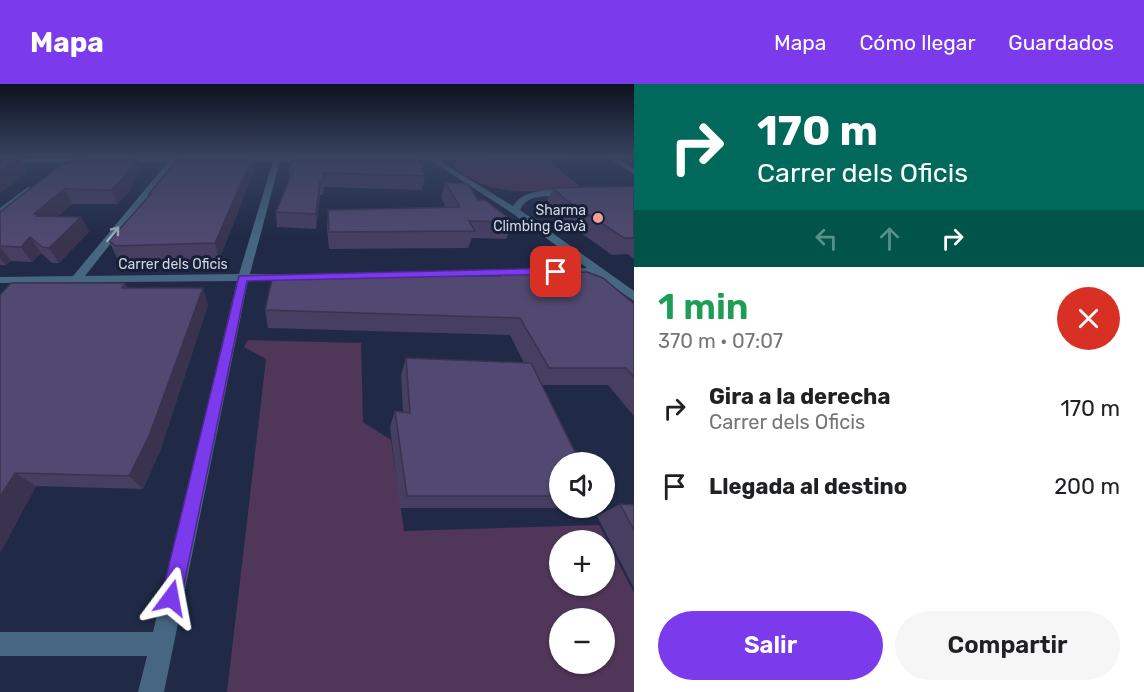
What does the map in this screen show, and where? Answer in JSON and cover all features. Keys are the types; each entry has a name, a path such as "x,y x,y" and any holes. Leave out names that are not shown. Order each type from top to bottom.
{"street":[{"path":"76,279 154,183"},
{"path":"151,692 243,278 270,183"},
{"path":"470,183 515,211 631,293"},
{"path":"0,212 35,186"},
{"path":"480,189 500,194 525,196 574,194"},
{"path":"515,211 517,202 525,196"},
{"path":"348,276 598,271"},
{"name":"Carrer dels Oficis","path":"0,280 301,277"},
{"path":"15,291 25,280"},
{"path":"0,644 161,644"}],"shaded area":[{"path":"0,183 634,183 634,692 0,692"},
{"path":"482,183 576,183 583,189 516,191"},
{"path":"248,340 361,343 363,422 391,440 404,531 599,525 602,530 549,530 549,596 615,596 615,556 634,593 634,692 227,692 266,359 244,347"}],"building":[{"path":"37,183 118,183 111,190 64,189 34,214 38,214 36,216 81,217 49,248 42,247 30,237 21,247 0,246 0,212"},
{"path":"158,183 241,183 215,243 116,246 109,241 151,194 149,194"},
{"path":"288,183 320,183 316,214 276,212"},
{"path":"446,183 468,184 478,200 485,200 514,222 469,221 475,231 329,232 328,210 460,207"},
{"path":"634,186 634,238 624,238 566,200 553,188"},
{"path":"587,272 603,278 634,304 634,377 626,368 549,368 520,318 265,310 273,275 501,276 500,273"},
{"path":"11,283 125,283 122,288 203,288 149,436 129,476 15,473 0,497 0,295"},
{"path":"406,358 531,363 575,452 549,452 549,496 407,496 395,411 410,413"},
{"path":"620,504 634,505 634,530"}],"place":[{"name":"Sharma Climbing Gavà","path":"598,218"}],"route":[{"path":"171,598 243,278 556,272"}]}
